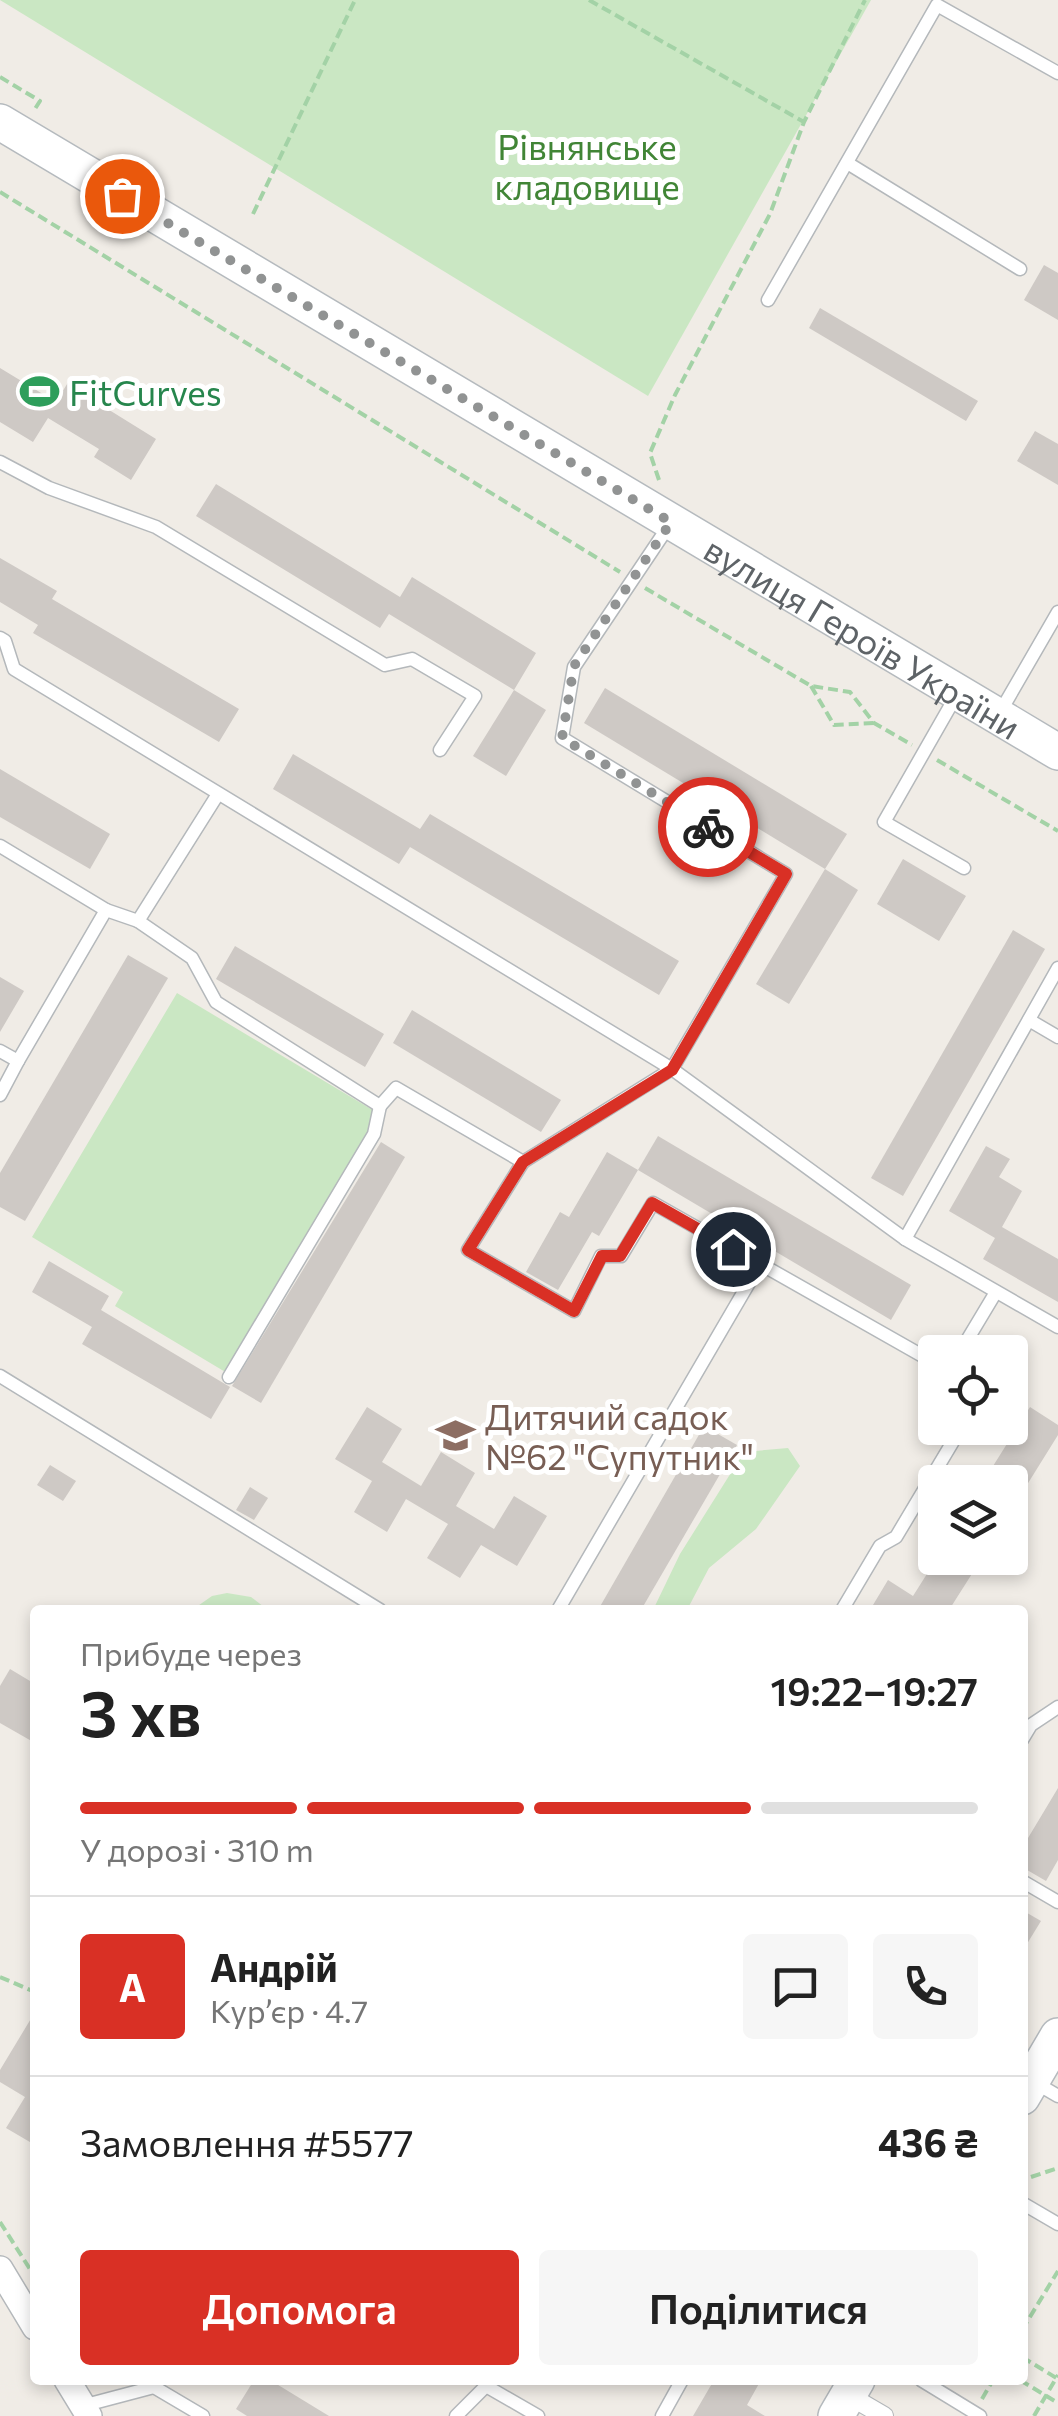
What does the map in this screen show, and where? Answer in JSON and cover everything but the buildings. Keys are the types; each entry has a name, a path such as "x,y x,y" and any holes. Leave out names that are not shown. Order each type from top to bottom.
{"main road":[{"name":"вулиця Героїв України","path":"0,122 1058,752"}],"street":[{"path":"0,2269 30,2319"},
{"path":"70,2385 86,2411"},
{"path":"845,2404 884,2416"}],"lane":[{"path":"768,300 937,5 1058,73"},
{"path":"849,164 1020,269"},
{"path":"0,462 49,488 156,527 385,665 412,659 475,696 440,750"},
{"path":"671,522 574,666 562,738 786,874 672,1070 523,1162 468,1250 574,1311 602,1256 620,1256 652,1203 918,1353"},
{"path":"998,716 1058,612"},
{"path":"0,638 6,642 14,669 672,1070 905,1239 1058,1328"},
{"path":"958,693 884,822 964,868"},
{"path":"138,921 218,794"},
{"path":"0,846 106,910 138,921 192,958 216,1002 380,1106"},
{"path":"0,1095 106,910"},
{"path":"905,1239 1058,968"},
{"path":"1029,1020 1058,1037"},
{"path":"0,1051 18,1061"},
{"path":"229,1377 374,1134 380,1106 396,1088 523,1162"},
{"path":"561,1605 760,1264"},
{"path":"970,1335 996,1292"},
{"path":"0,1376 372,1605"},
{"path":"845,1605 880,1546 896,1537 952,1445"},
{"path":"1028,1728 1058,1707"},
{"path":"1028,1884 1058,1902"},
{"path":"1028,2206 1058,2224"},
{"path":"86,2411 153,2385"},
{"path":"157,2385 203,2416"},
{"path":"662,2416 679,2385"},
{"path":"928,2385 980,2416"},
{"path":"456,2416 486,2386 538,2416"}],"path":[{"path":"253,214 356,0"},
{"path":"589,0 804,122"},
{"path":"671,522 650,453 770,214 804,122 864,0"},
{"path":"0,76 40,102"},
{"path":"0,192 810,686 850,692 874,723 1058,831"},
{"path":"810,686 834,725 874,723"},
{"path":"0,1977 30,1990"},
{"path":"1031,2177 1058,2168"},
{"path":"0,2222 30,2269"},
{"path":"1028,2321 1057,2275"},
{"path":"1028,2361 1057,2377 1034,2416"},
{"path":"1028,2385 1058,2403"}],"green space":[{"name":"Рівнянське кладовище","path":"0,0 871,0 648,396"},
{"path":"177,993 381,1115 227,1373 115,1306 123,1292 32,1237"},
{"path":"788,1448 800,1466 756,1529 709,1568 690,1605 655,1605 680,1554 744,1452"},
{"path":"227,1593 251,1597 261,1605 199,1605 212,1596"}],"way so far":[{"path":"122,196 671,522 574,666 562,738 708,827"}],"place":[{"name":"FitCurves","path":"39,391"},
{"name":"Дитячий садок №62 \"Супутник\"","path":"455,1435"}],"route":[{"path":"708,827 786,874 672,1070 523,1162 468,1250 574,1311 602,1256 620,1256 652,1203 733,1249"}]}
